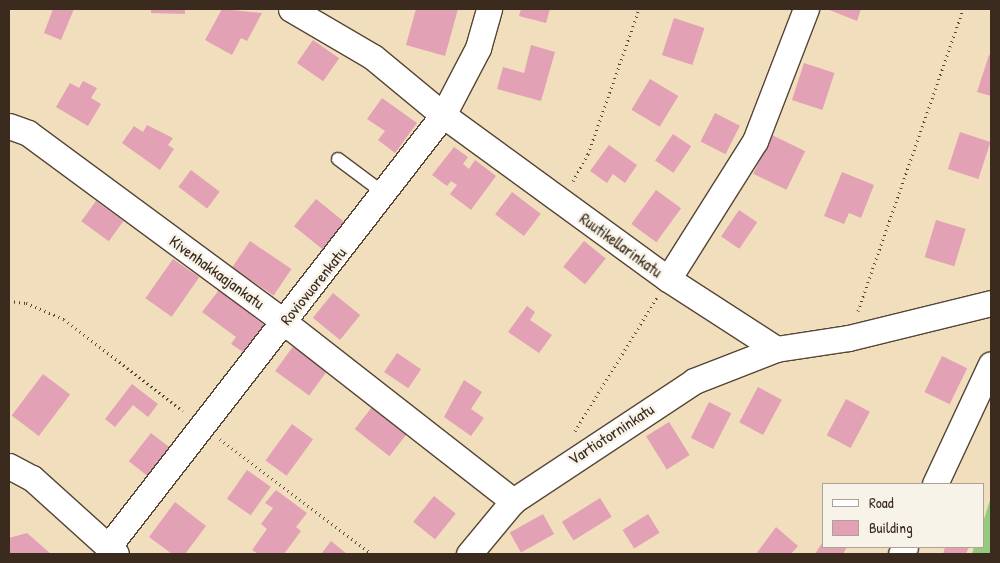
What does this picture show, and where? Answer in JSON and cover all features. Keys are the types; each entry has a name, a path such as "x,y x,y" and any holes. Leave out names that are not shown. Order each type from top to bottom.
{"street":[{"name":"Ruutikellarinkatu","path":"291,9 373,57 443,115 668,279 776,349"},
{"name":"Roviovuorenkatu","path":"112,551 284,322 385,194 443,115 478,48 489,9"},
{"path":"668,279 755,141 806,9"},
{"name":"Kivenhakkaajankatu","path":"9,126 28,133 284,322 513,501"},
{"path":"776,349 849,338 991,303"},
{"name":"Vartiotorninkatu","path":"469,554 513,501 570,461 694,380 776,349"},
{"path":"935,483 991,364"},
{"path":"9,466 32,478 112,551"}],"lane":[{"path":"338,158 385,194"}],"path":[{"path":"561,201 588,154 639,9"},
{"path":"849,338 963,9"},
{"path":"570,461 576,428 668,279"}],"green space":[{"path":"991,497 991,554 972,554 974,548 985,548 985,516"}],"building":[{"path":"53,9 74,9 61,40 44,33"},
{"path":"151,9 185,9 185,14 151,13"},
{"path":"222,9 262,13 247,41 241,38 232,55 205,40"},
{"path":"416,9 458,9 445,56 406,45"},
{"path":"521,9 550,9 546,23 519,16"},
{"path":"827,9 861,9 857,21"},
{"path":"674,18 704,28 692,65 662,55"},
{"path":"313,40 339,58 323,81 297,63"},
{"path":"531,45 555,52 541,101 497,89 503,67 524,73"},
{"path":"989,55 991,56 991,96 977,92"},
{"path":"804,63 834,73 822,110 792,100"},
{"path":"650,79 678,96 660,127 631,110"},
{"path":"83,81 97,88 91,98 101,104 88,126 56,107 70,83 79,88"},
{"path":"382,98 417,123 395,153 378,140 385,131 367,119"},
{"path":"715,113 740,126 725,154 700,142"},
{"path":"147,125 173,138 168,145 174,149 160,170 122,143 134,126 143,132"},
{"path":"960,132 990,142 978,179 948,169"},
{"path":"673,134 691,146 673,173 655,161"},
{"path":"772,135 805,151 786,190 753,174"},
{"path":"609,145 637,165 625,183 613,174 607,183 590,171"},
{"path":"454,147 468,157 463,164 469,169 475,160 496,176 471,210 450,194 457,185 451,181 447,186 432,175"},
{"path":"191,170 220,192 207,208 178,187"},
{"path":"842,172 874,185 861,218 849,213 844,224 824,216"},
{"path":"656,190 681,208 656,242 631,224"},
{"path":"512,192 541,214 524,236 495,214"},
{"path":"316,199 346,223 324,250 294,226"},
{"path":"96,201 124,221 109,241 81,221"},
{"path":"739,210 757,222 739,249 721,237"},
{"path":"936,220 966,229 954,266 925,257"},
{"path":"250,241 291,269 274,295 232,268"},
{"path":"584,241 606,259 585,284 563,267"},
{"path":"173,259 199,277 172,317 145,298"},
{"path":"219,290 264,325 243,352 231,344 236,337 202,312"},
{"path":"333,293 360,315 340,340 313,318"},
{"path":"527,306 535,312 530,320 552,335 539,353 508,332"},
{"path":"294,345 328,370 309,396 275,371"},
{"path":"397,353 421,369 408,388 384,372"},
{"path":"942,356 967,368 950,404 924,392"},
{"path":"43,374 70,394 39,436 12,416"},
{"path":"464,380 482,392 471,409 484,418 471,436 444,417"},
{"path":"132,384 158,404 148,417 133,405 115,427 105,419"},
{"path":"758,387 782,400 763,435 739,422"},
{"path":"846,399 870,412 851,448 827,435"},
{"path":"709,402 731,413 713,449 691,438"},
{"path":"372,407 407,434 389,456 355,429"},
{"path":"669,422 690,455 667,469 646,436"},
{"path":"292,424 313,439 287,476 266,460"},
{"path":"151,433 174,451 152,479 129,461"},
{"path":"247,470 271,487 251,515 227,499"},
{"path":"276,490 307,513 296,527 301,531 284,554 258,554 252,550 267,529 261,524 273,508 265,503"},
{"path":"434,496 456,514 435,539 413,522"},
{"path":"600,498 612,517 573,541 562,522"},
{"path":"175,502 206,526 185,554 172,554 149,537"},
{"path":"543,514 554,534 521,553 510,532"},
{"path":"648,514 660,533 634,549 623,530"},
{"path":"776,527 798,546 791,554 756,554"},
{"path":"27,533 51,554 9,554 9,538"},
{"path":"331,541 347,554 321,554"},
{"path":"822,543 822,548 846,548 843,554 815,554"},
{"path":"945,548 969,548 966,554 943,554"}]}
